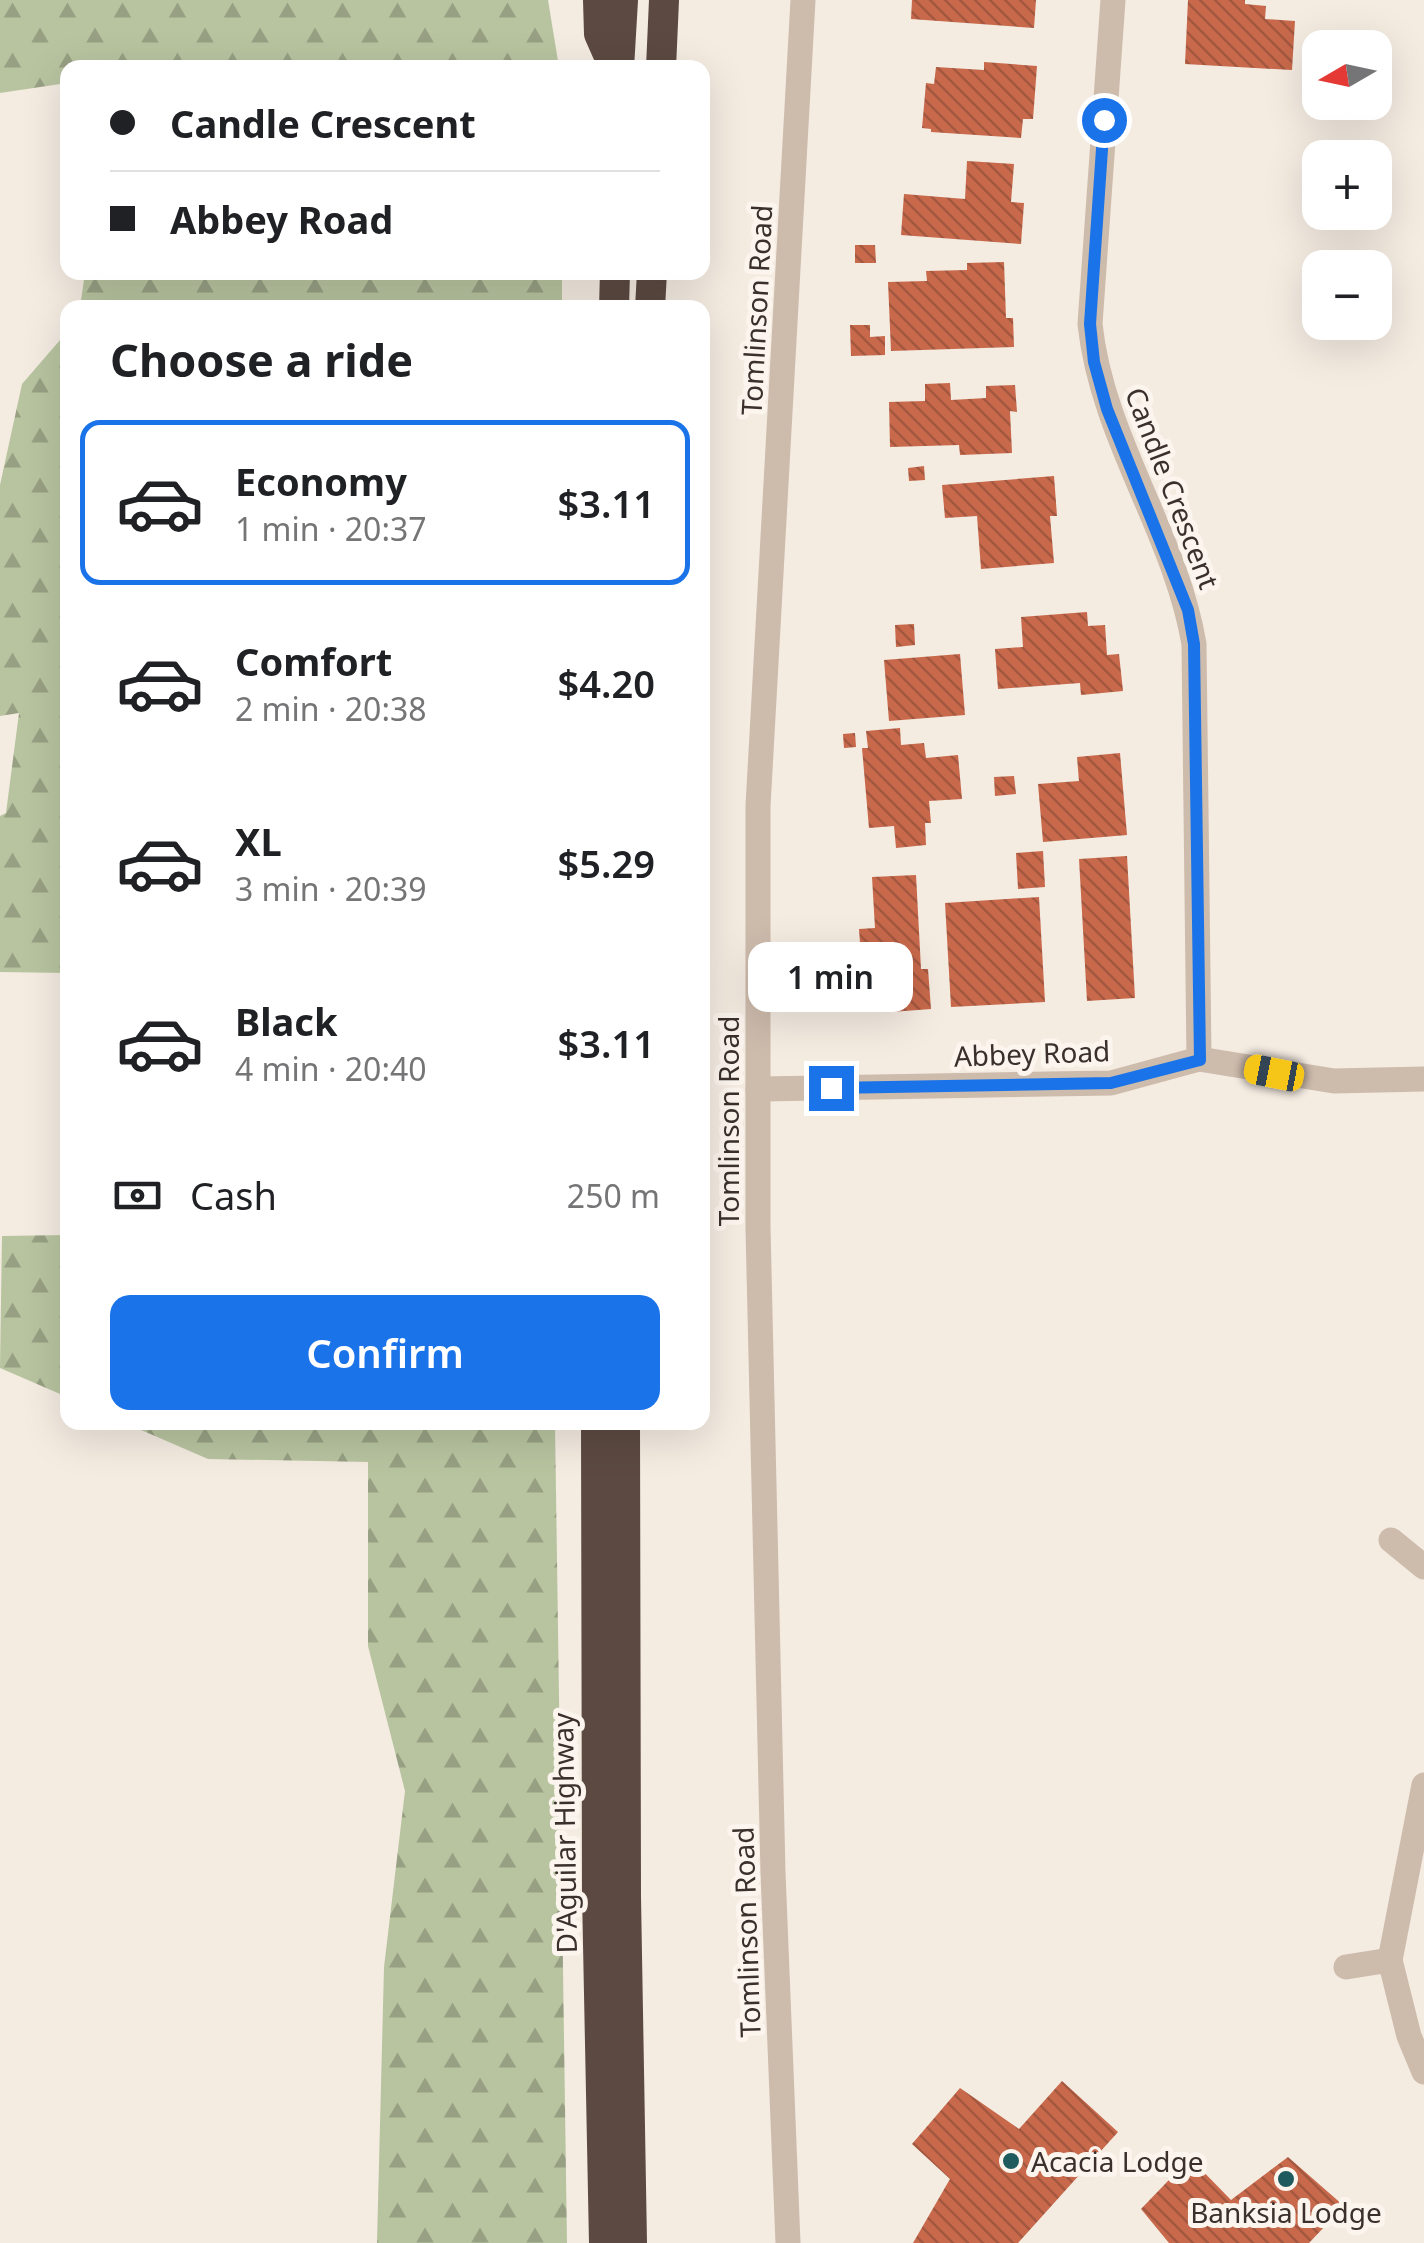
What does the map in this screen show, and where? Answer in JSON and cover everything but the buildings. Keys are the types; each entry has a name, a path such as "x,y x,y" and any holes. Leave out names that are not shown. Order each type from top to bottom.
{"highway":[{"path":"598,0 598,34 613,60"},
{"path":"618,60 623,0"},
{"path":"661,60 664,0"},
{"name":"D'Aguilar Highway","path":"596,1430 597,1894 604,2243"},
{"path":"625,1430 626,1898 632,2243"}],"street":[{"name":"Tomlinson Road","path":"788,2243 773,1873 758,1227 758,806 803,0"},
{"name":"Candle Crescent","path":"1113,0 1090,324 1094,362 1107,409 1176,576 1194,644 1200,1060"},
{"name":"Abbey Road","path":"758,1089 1111,1083 1200,1060 1334,1081 1424,1079"},
{"path":"1391,1540 1424,1567"},
{"path":"1424,1785 1390,1960 1416,2032 1424,2072"},
{"path":"1346,1967 1390,1960"}],"green space":[{"path":"0,0 548,0 558,60 60,60 60,84 0,93"},
{"path":"84,280 562,280 562,300 81,300"},
{"path":"60,340 60,973 0,972 0,816 6,813 19,713 0,716 0,485 22,384"},
{"path":"60,1235 60,1394 0,1368 2,1236"},
{"path":"141,1430 555,1430 567,2243 377,2243 384,1967 405,1791 368,1646 368,1462 208,1459"}],"place":[{"name":"Acacia Lodge","path":"1011,2161"},
{"name":"Banksia Lodge","path":"1286,2179"}],"route":[{"path":"831,1088 1111,1083 1200,1060 1194,644 1176,576 1107,409 1094,362 1090,324 1104,120"}]}
